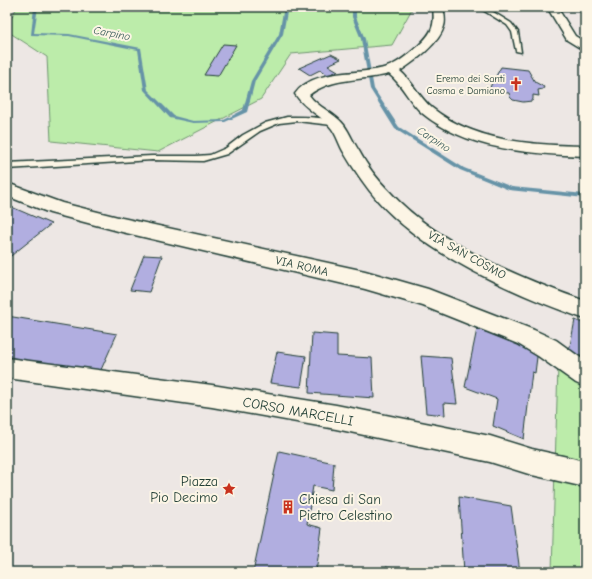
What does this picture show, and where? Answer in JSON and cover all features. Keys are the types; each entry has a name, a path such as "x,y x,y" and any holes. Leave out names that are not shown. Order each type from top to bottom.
{"main road":[{"name":"VIA ROMA","path":"7,189 64,210 122,225 365,280 428,298 526,337 547,348 585,375"}],"street":[{"path":"388,71 410,58 435,35 439,25 438,7"},
{"path":"552,7 571,38 585,47"},
{"path":"388,71 400,75 426,109 452,128 505,146 540,150 585,151"},
{"name":"VIA SAN COSMO","path":"388,71 344,78 327,79 310,87 302,94 306,102 337,126 362,170 388,202 431,236 490,269 551,297 585,310"},
{"name":"CORSO MARCELLI","path":"7,368 212,396 336,417 490,449 532,462 585,474"}],"lane":[{"path":"481,7 509,24 515,32 519,51"},
{"path":"7,166 164,157 203,158 220,156 255,131 276,120 312,120 332,123"}],"green space":[{"path":"17,7 413,7 392,45 291,54 261,99 158,152 51,141 47,57 7,31 7,26"},
{"path":"558,365 585,380 585,572 552,572"}],"building":[{"path":"223,44 236,45 218,76 204,75"},
{"path":"331,54 341,59 328,65 338,71 328,75 320,70 310,75 299,68"},
{"name":"Eremo dei Santi Cosma e Damiano","path":"501,67 528,70 535,82 544,87 543,89 538,90 539,96 533,95 532,101 523,102 513,100 509,93 489,91"},
{"path":"7,205 51,224 7,259"},
{"path":"144,255 162,256 149,292 130,290"},
{"path":"7,316 117,334 100,372 7,357"},
{"path":"575,320 585,324 585,358 569,351"},
{"path":"477,329 538,349 535,373 532,372 524,439 493,426 497,399 465,387"},
{"path":"312,333 337,335 337,356 372,358 374,398 309,393"},
{"path":"277,352 306,356 301,387 270,383"},
{"path":"421,356 451,358 457,404 444,403 445,415 426,413"},
{"name":"Chiesa di San Pietro Celestino","path":"279,451 334,463 332,490 313,486 307,524 322,528 316,572 253,572"},
{"path":"459,497 511,506 520,572 464,572"},
{"path":"386,567 411,572 386,572"}],"waterway":[{"name":"Carpino","path":"36,7 32,34 69,35 140,49 146,90 172,117 193,122 225,121 245,111 253,81 281,34 286,7"},
{"name":"Carpino","path":"354,7 354,17 363,39 372,89 397,128 462,169 511,189 585,196"}],"place":[{"name":"Eremo dei Santi Cosma e Damiano","path":"516,84"},
{"name":"Piazza Pio Decimo","path":"229,489"},
{"name":"Chiesa di San Pietro Celestino","path":"288,507"}]}
